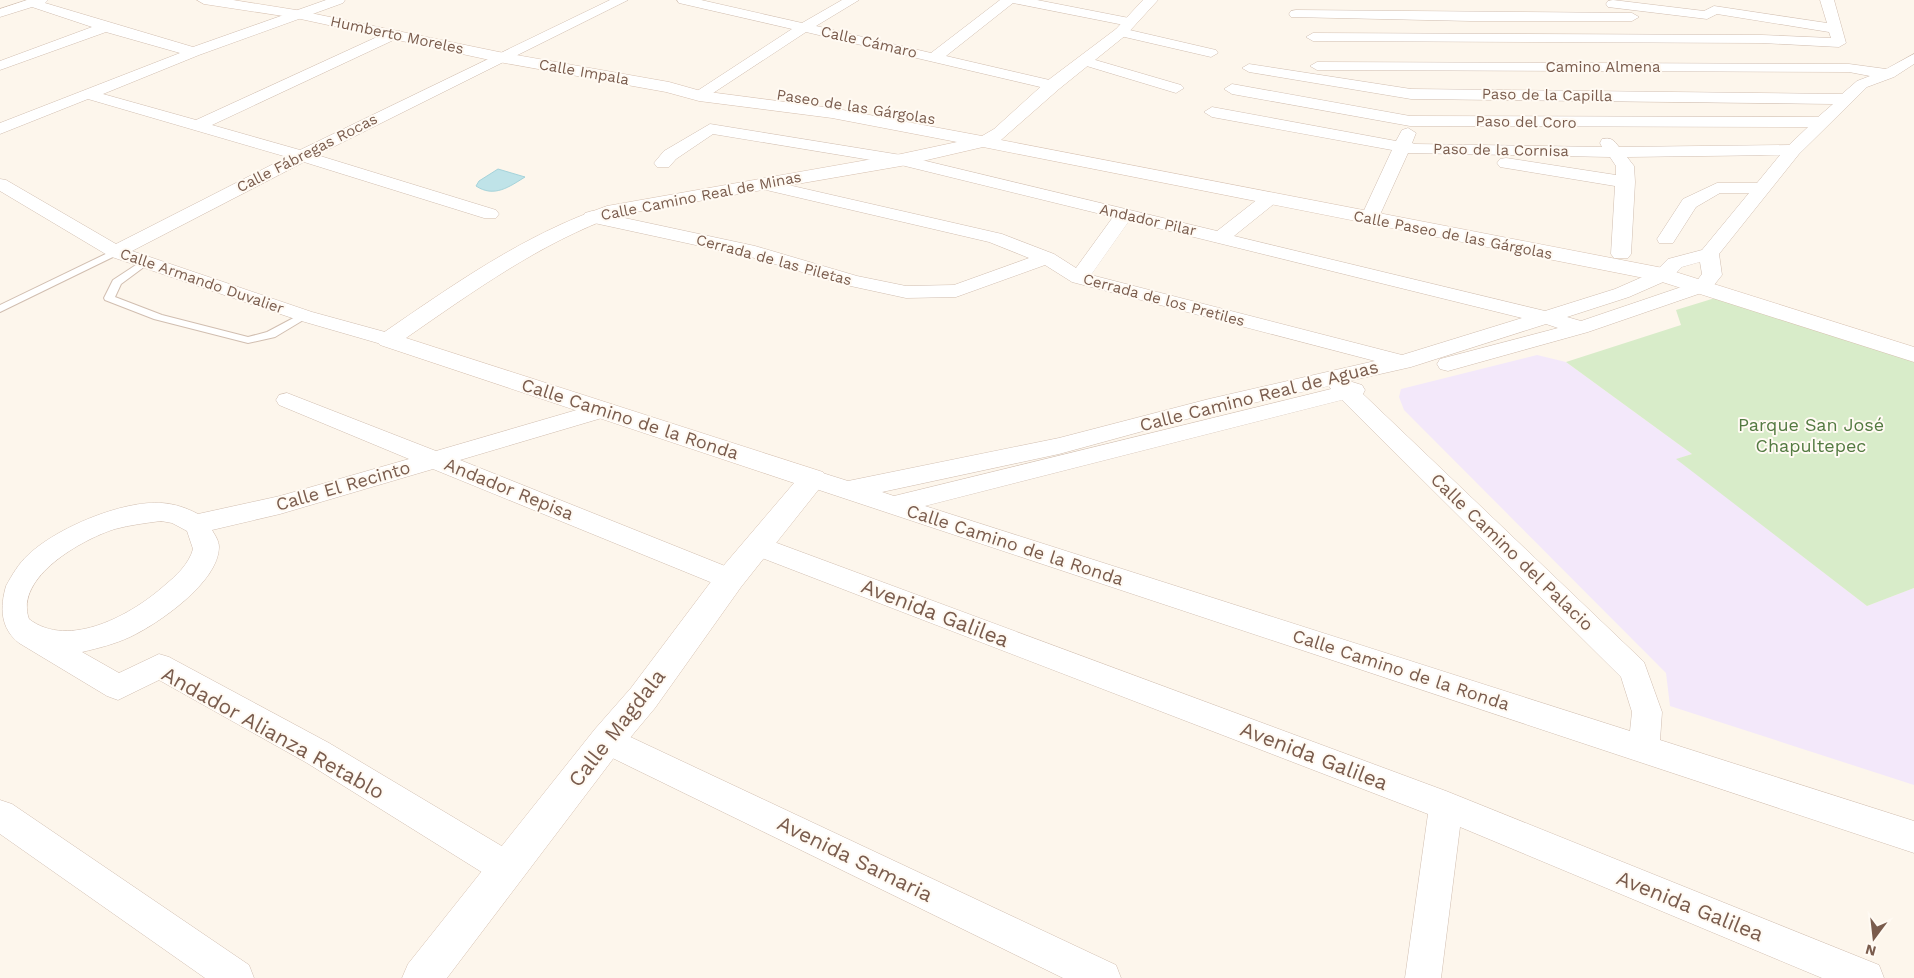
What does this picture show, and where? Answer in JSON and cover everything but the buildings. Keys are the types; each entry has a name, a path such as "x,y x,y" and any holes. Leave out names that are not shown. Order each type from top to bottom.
{"street":[{"name":"Humberto Moreles","path":"204,0 296,14 499,57"},
{"path":"0,129 90,95 194,52 338,0"},
{"name":"Calle Fábregas Rocas","path":"116,252 300,155 499,57 621,0"},
{"name":"Calle Cámaro","path":"684,0 1052,85"},
{"path":"705,92 806,27 852,0"},
{"path":"935,57 1008,0"},
{"path":"1017,0 1125,27 1211,52"},
{"path":"993,137 1052,85 1085,61 1125,27 1151,0"},
{"path":"1827,0 1839,43 1849,68 1862,84"},
{"path":"0,13 37,1 105,28 194,52"},
{"path":"1687,67 1651,40 1632,16 1596,2 1707,15 1714,10 1836,28"},
{"path":"1296,14 1472,13 1632,16"},
{"path":"1472,13 1496,39 1566,96 1617,152 1625,166 1626,182 1621,254"},
{"path":"0,66 105,28"},
{"path":"196,126 395,34"},
{"path":"1313,37 1762,39 1839,43"},
{"name":"Calle Impala","path":"499,57 705,92"},
{"path":"1707,281 1709,254 1792,150 1862,84 1889,74 1914,58"},
{"path":"1085,61 1176,88"},
{"name":"Camino Almena","path":"1317,66 1849,68 1914,77"},
{"path":"1372,213 1409,148 1411,94 1403,66"},
{"name":"Paso de la Capilla","path":"1249,68 1411,94 1846,98"},
{"name":"Paso del Coro","path":"1232,89 1410,121 1589,123 1822,122"},
{"name":"Paseo de las Gárgolas","path":"705,92 993,137"},
{"path":"90,95 300,155 490,214"},
{"name":"Paso de la Cornisa","path":"1212,112 1409,148 1617,152 1792,150"},
{"name":"Andador Pilar","path":"663,163 670,156 710,129 901,160 1221,237 1545,317 1582,328"},
{"name":"Calle Camino Real de Minas","path":"388,340 508,257 592,217 614,210 901,160 993,137"},
{"name":"Calle Paseo de las Gárgolas","path":"993,137 1269,199 1372,213 1621,254 1707,281 1914,338"},
{"name":"Calle Paseo de las Gárgolas","path":"993,137 1372,213 1669,269"},
{"path":"1409,148 1626,182"},
{"name":"Calle Armando Duvalier","path":"0,184 116,252 305,316 388,340"},
{"name":"Cerrada de los Pretiles","path":"762,184 995,238 1046,258 1079,278 1403,362 1425,371"},
{"path":"1666,239 1689,203 1717,188 1762,188"},
{"path":"1221,237 1269,199"},
{"path":"1079,278 1124,215"},
{"name":"Cerrada de las Piletas","path":"592,217 755,252 853,281 906,292 956,290 1046,258"},
{"name":"Calle Camino Real de Aguas","path":"893,505 1340,385 1403,362 1622,293 1669,269 1709,254"},
{"name":"Calle Paseo de las Gárgolas","path":"1707,281 1914,355"},
{"name":"Calle Camino Real de Aguas","path":"849,490 1059,446 1208,406 1425,371 1582,328 1707,281"},
{"name":"Calle Camino de la Ronda","path":"388,340 1914,837"},
{"name":"Calle Camino del Palacio","path":"1340,385 1634,672 1646,712 1644,749"},
{"name":"Andador Repisa","path":"287,400 730,579"},
{"name":"Calle El Recinto","path":"196,524 280,505 604,410"},
{"name":"Calle Magdala","path":"422,978 607,740 642,698 730,579 814,479"},
{"path":"162,512 178,515 196,524 206,545 200,566 177,594 148,615 118,630 82,640 66,642 36,640 16,629 10,617 12,596 26,572 50,550 69,538 100,523 132,514 162,512"},
{"name":"Avenida Galilea","path":"758,546 1446,806 1866,978"},
{"name":"Andador Alianza Retablo","path":"36,640 118,687 159,666 318,753 508,869"},
{"name":"Avenida Samaria","path":"607,740 1103,978"},
{"path":"1423,978 1446,806"},
{"path":"0,815 236,978"}],"lane":[{"path":"0,309 116,252"},
{"path":"145,262 117,282 109,298 158,317 248,340 260,340 272,335 305,316"}],"shaded area":[{"path":"1537,355 1566,362 1692,454 1677,459 1867,606 1914,588 1914,785 1670,706 1666,673 1404,410 1399,397 1401,389"}],"green space":[{"name":"Parque San José Chapultepec","path":"1715,298 1914,361 1914,588 1867,606 1676,459 1692,454 1566,362 1681,325 1676,310"}],"water":[{"path":"498,169 525,177 501,190 489,191 476,186 479,181"}]}
